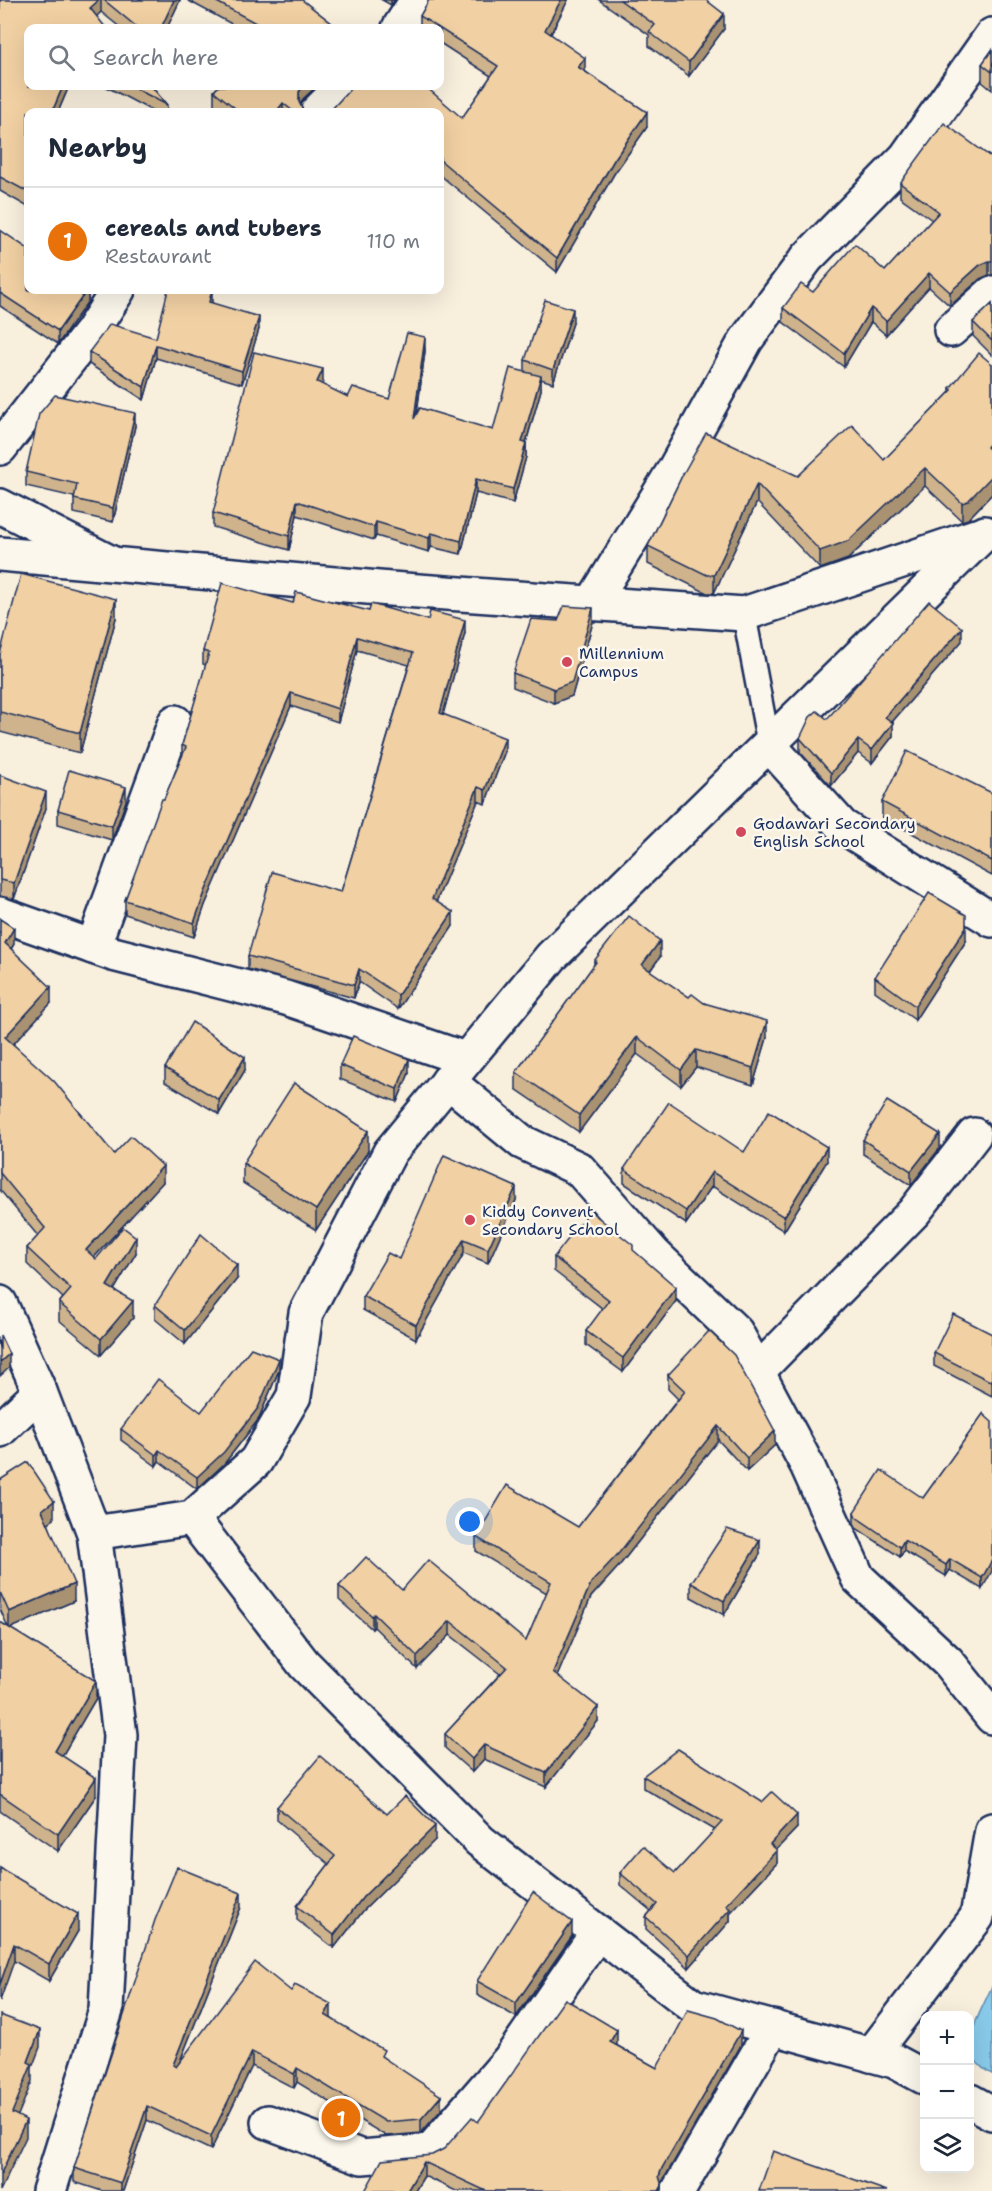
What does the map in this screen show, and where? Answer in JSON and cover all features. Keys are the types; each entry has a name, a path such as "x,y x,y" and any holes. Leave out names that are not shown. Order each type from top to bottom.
{"street":[{"path":"402,24 417,0"},
{"path":"592,603 674,470 746,340 807,258 906,158 992,35"},
{"path":"321,108 339,90"},
{"path":"951,330 992,293"},
{"path":"0,448 91,332 115,294"},
{"path":"0,507 111,563"},
{"path":"0,554 390,589 744,614 988,532"},
{"path":"94,1533 192,1518 256,1461 294,1396 306,1313 390,1152 551,957 988,532"},
{"path":"93,947 175,722"},
{"path":"769,745 842,826 992,920"},
{"path":"0,914 93,947 286,998 457,1070 522,1142 579,1168 654,1254 736,1332 807,1465 858,1578 948,1662 992,1716"},
{"path":"757,1372 914,1212 974,1135"},
{"path":"0,1302 40,1392 94,1533 120,1735 106,2010 49,2191"},
{"path":"0,1430 40,1392"},
{"path":"192,1518 304,1664 480,1840 693,2006 894,2061 920,2076"},
{"path":"871,2055 977,1917 992,1830"},
{"path":"268,2122 362,2157 430,2151 510,2059 598,1932"},
{"path":"678,2191 772,2027"},
{"path":"974,2104 992,2113"}],"lane":[{"path":"744,614 769,745"}],"water":[{"path":"992,1986 992,2074 980,2066 974,2057 976,2022"}],"building":[{"path":"0,0 99,0 90,8 103,24 24,24 24,90 61,90 54,108 24,108 24,190 0,177"},
{"path":"104,0 174,0 163,24 133,24"},
{"path":"213,0 302,0 333,24 258,24"},
{"path":"429,0 561,0 545,30 585,58 578,67 647,112 614,160 557,258 444,163 444,108 333,108 349,90 430,90 462,118 498,66 444,31 444,24 432,24 420,16"},
{"path":"620,0 706,0 724,14 689,62 649,32 655,25"},
{"path":"992,50 992,72 982,64"},
{"path":"139,90 154,90 167,105"},
{"path":"300,90 299,102 302,108 289,108 283,103 279,108 235,108 214,91"},
{"path":"944,123 992,158 992,261 980,265 950,292 929,273 886,321 871,308 844,353 783,308 801,284 813,292 855,244 885,271 939,212 900,183"},
{"path":"0,230 24,246 24,294 84,294 58,331 0,293"},
{"path":"167,294 211,294 209,302 259,317 242,371 156,345 144,387 89,352 110,324 156,338"},
{"path":"545,300 573,309 553,370 525,360"},
{"path":"992,304 992,341 973,322"},
{"path":"407,333 425,337 414,419 420,408 493,430 510,368 541,376 522,442 526,443 513,489 476,479 461,541 431,533 429,538 376,522 374,527 297,501 289,536 213,513 254,352 323,369 317,382 348,397 353,387 389,399"},
{"path":"979,353 992,364 992,441 987,447 992,452 992,476 968,501 962,503 925,468 848,541 820,551 757,484 714,575 707,575 648,546 706,433 798,476 852,425 884,460 952,390 950,388"},
{"path":"55,395 135,413 113,508 74,499 77,484 26,472 39,414"},
{"path":"21,574 116,599 80,733 0,712 0,654"},
{"path":"222,583 293,603 296,592 369,611 371,604 428,620 430,611 465,620 440,713 505,738 485,790 478,787 432,899 453,912 398,995 359,969 354,985 248,956 272,872 341,892 413,653 357,637 338,709 291,693 205,892 194,923 125,900 162,799 164,799 186,747 182,745 209,653 203,651"},
{"path":"929,601 962,628 885,717 893,723 872,750 858,740 831,773 800,738 810,717 817,711 827,719"},
{"path":"564,606 593,608 572,682 554,689 513,673 531,619 558,621"},
{"path":"907,751 992,793 992,861 882,802"},
{"path":"69,770 126,787 112,826 58,810"},
{"path":"0,775 46,792 14,883 0,880"},
{"path":"929,893 966,915 966,927 915,1006 875,977"},
{"path":"629,916 660,941 642,965 689,997 692,994 704,1003 767,1021 753,1068 696,1050 681,1070 637,1037 579,1115 516,1072 596,962 594,961"},
{"path":"0,919 14,928 5,943 51,987 5,1037 54,1081 114,1154 131,1136 163,1166 86,1250 96,1259 123,1227 136,1237 107,1286 133,1301 101,1339 59,1303 71,1289 27,1248 45,1228 0,1173"},
{"path":"192,1022 245,1057 219,1100 165,1068"},
{"path":"353,1036 409,1059 397,1089 340,1065"},
{"path":"294,1083 368,1131 316,1210 243,1163"},
{"path":"887,1101 940,1134 911,1171 863,1140"},
{"path":"669,1102 744,1152 769,1111 827,1147 784,1217 712,1172 686,1211 624,1169"},
{"path":"444,1155 516,1187 488,1249 464,1239 416,1325 363,1296 388,1253 399,1259"},
{"path":"590,1211 633,1245 633,1250 676,1287 623,1358 586,1331 609,1300 554,1257"},
{"path":"201,1234 237,1265 185,1330 155,1305"},
{"path":"953,1314 992,1334 992,1382 934,1353"},
{"path":"709,1331 734,1355 775,1431 747,1458 718,1426 619,1553 591,1583 553,1672 598,1707 546,1773 484,1745 472,1759 445,1734 507,1667 450,1621 417,1656 374,1614 372,1616 339,1586 366,1557 402,1590 428,1560 526,1641 551,1582 476,1537 507,1485 578,1527 685,1391 668,1375"},
{"path":"0,1335 9,1354 0,1362"},
{"path":"251,1348 279,1359 258,1408 224,1452 197,1477 159,1450 156,1455 121,1429 158,1379 201,1412"},
{"path":"983,1414 992,1422 992,1560 982,1578 950,1559 946,1565 904,1540 900,1547 856,1517 854,1512 881,1470 923,1498"},
{"path":"28,1462 54,1501 42,1510 74,1584 9,1612 0,1592 0,1480"},
{"path":"727,1529 760,1540 724,1601 691,1583"},
{"path":"0,1622 96,1681 55,1751 96,1778 58,1834 0,1794"},
{"path":"678,1749 762,1802 772,1792 797,1815 770,1844 777,1850 726,1905 730,1909 689,1955 646,1917 657,1904 620,1873 643,1846 675,1873 722,1822 643,1776"},
{"path":"320,1756 387,1814 405,1796 435,1826 363,1897 334,1935 297,1906 335,1856 277,1807"},
{"path":"177,1867 241,1893 173,2065 176,2067 255,1962 291,1991 295,1985 331,2004 325,2015 384,2050 381,2056 441,2096 421,2119 386,2122 297,2068 294,2074 252,2052 211,2136 147,2106 121,2183 74,2168 155,1920"},
{"path":"0,1868 78,1914 49,1964 14,1944 0,1984"},
{"path":"533,1892 572,1922 516,2003 477,1981"},
{"path":"565,1999 617,2030 610,2042 657,2068 688,2010 717,2018 741,2031 662,2168 659,2176 662,2186 659,2191 486,2191 424,2162 407,2191 365,2191 382,2160 432,2155 444,2149 472,2117 478,2122"},
{"path":"0,2015 40,2030 28,2062 32,2064 12,2113 26,2120 0,2175"},
{"path":"773,2151 887,2191 759,2191"}],"place":[{"name":"Millennium Campus","path":"567,662"},
{"name":"Godawari Secondary English School","path":"741,832"},
{"name":"Kiddy Convent Secondary School","path":"470,1220"},
{"name":"cereals and tubers","path":"341,2118"}]}
